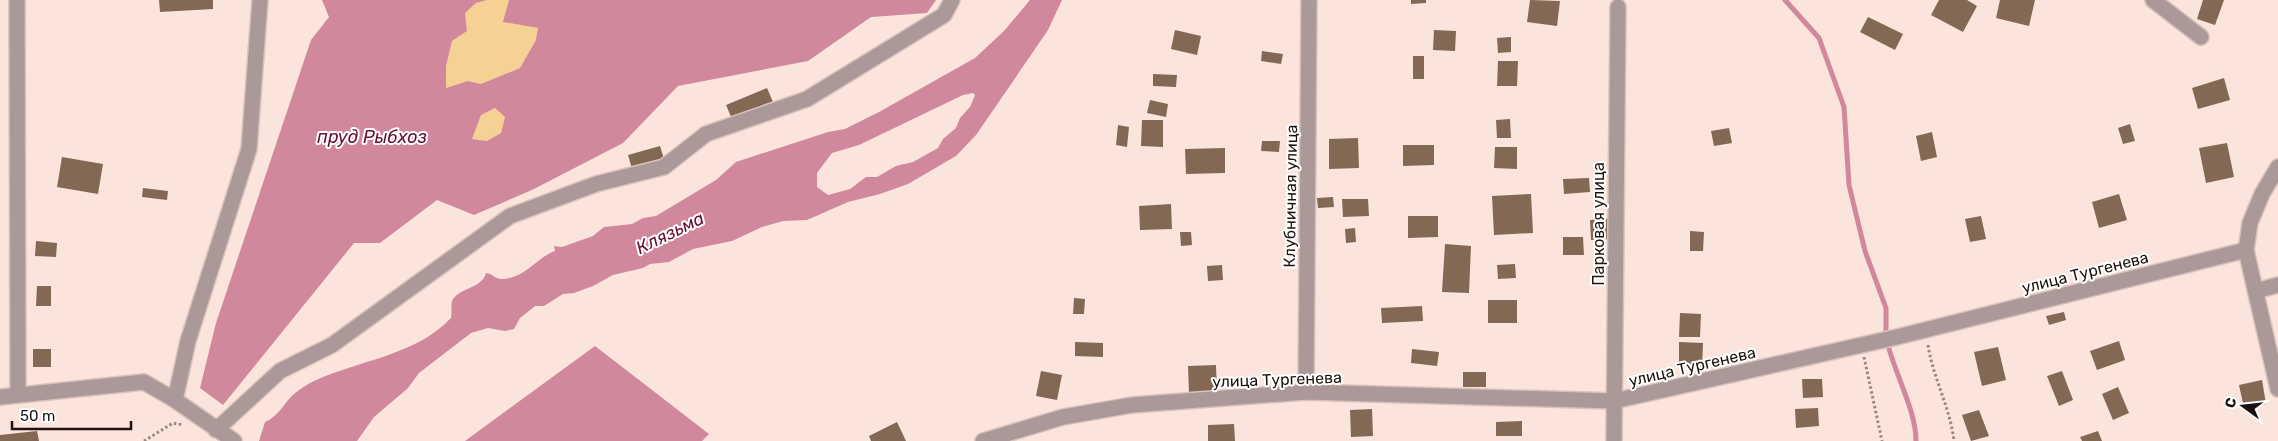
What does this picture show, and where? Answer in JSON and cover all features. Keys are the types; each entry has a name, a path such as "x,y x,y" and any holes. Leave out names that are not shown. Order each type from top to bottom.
{"street":[{"path":"17,0 18,394"},
{"path":"175,400 188,341 249,149 260,0"},
{"path":"216,430 280,371 332,345 510,216 596,184 664,167 706,134 807,99 944,15 952,0"},
{"name":"Клубничная улица","path":"1306,392 1310,0"},
{"path":"2158,1 2201,37"},
{"name":"Парковая улица","path":"1614,441 1618,7"},
{"path":"2278,167 2262,194 2250,223 2246,250 2278,389"},
{"name":"улица Тургенева","path":"982,441 1063,417 1132,404 1306,392 1614,401 1692,385 1897,337 2246,250"},
{"path":"2256,290 2278,285"},
{"path":"0,397 144,382 175,400 234,441"}],"path":[{"path":"1926,329 1934,375 1941,390 1954,441"},
{"path":"1862,344 1882,441"},
{"path":"144,441 174,424 190,426"}],"shaded area":[{"path":"487,0 509,0 504,22 539,28 537,40 520,68 481,84 468,81 446,88 446,66 452,41 467,31 465,13 476,3"},
{"path":"495,108 505,117 501,133 487,141 472,139 481,115"}],"water":[{"name":"пруд Рыбхоз","path":"322,0 487,0 476,3 465,13 467,31 452,41 446,66 446,88 468,81 481,84 520,68 536,40 538,28 503,22 509,0 936,0 927,13 871,17 808,61 678,86 623,143 532,190 474,215 437,200 380,243 354,243 223,405 200,388 216,323 311,40 329,17","holes":["495,108 505,117 501,133 487,141 472,139 481,115"]},
{"name":"Клязьма","path":"1030,0 1062,0 1048,30 976,135 956,156 908,184 880,194 848,202 807,220 783,221 762,227 732,241 693,249 669,262 650,264 643,268 613,275 593,286 574,293 563,294 544,306 535,306 520,318 514,329 505,331 488,328 471,333 419,373 408,388 374,417 357,441 259,441 265,422 274,416 299,390 331,374 404,349 437,331 451,318 452,301 455,296 480,282 486,273 501,279 512,277 526,271 542,258 555,251 554,246 562,247 593,236 604,227 632,224 643,218 656,216 716,180 736,162 828,132 845,129 975,58 1004,31","holes":["973,93 975,95 970,107 960,118 956,128 943,139 938,148 913,162 896,166 877,177 866,177 850,189 828,195 817,187 817,173 832,153 859,145 963,95"]},
{"path":"595,346 709,434 702,441 465,441"}],"building":[{"path":"159,0 213,0 213,9 160,12"},
{"path":"1411,0 1426,0 1426,3 1411,4"},
{"path":"1530,0 1560,1 1557,26 1527,22"},
{"path":"1939,0 1967,0 1977,6 1963,32 1931,15"},
{"path":"2000,0 2035,0 2029,26 1996,18"},
{"path":"2203,0 2224,0 2215,25 2197,19"},
{"path":"1868,17 1903,34 1895,50 1860,32"},
{"path":"1175,30 1201,36 1197,55 1171,49"},
{"path":"1434,30 1456,31 1455,51 1433,50"},
{"path":"1511,37 1511,52 1498,53 1497,38"},
{"path":"1262,51 1283,54 1281,64 1261,61"},
{"path":"1413,56 1424,56 1424,79 1413,79"},
{"path":"1498,61 1518,61 1517,86 1497,86"},
{"path":"1153,74 1177,75 1176,87 1153,86"},
{"path":"2224,78 2230,100 2198,109 2192,88"},
{"path":"767,88 773,102 732,119 726,105"},
{"path":"1150,100 1168,104 1166,117 1147,113"},
{"path":"1510,119 1511,138 1497,138 1496,120"},
{"path":"1142,120 1163,120 1163,147 1141,146"},
{"path":"2130,124 2135,141 2123,144 2118,128"},
{"path":"1118,125 1129,127 1127,147 1116,145"},
{"path":"1729,128 1732,143 1714,146 1711,131"},
{"path":"1932,132 1937,157 1921,161 1916,136"},
{"path":"1358,138 1359,168 1329,169 1329,139"},
{"path":"1262,141 1280,141 1279,152 1261,151"},
{"path":"2227,143 2234,177 2206,183 2199,148"},
{"path":"1403,145 1434,145 1434,165 1403,166"},
{"path":"660,146 665,162 633,172 628,155"},
{"path":"1495,147 1517,147 1517,169 1494,168"},
{"path":"1225,148 1225,173 1186,174 1185,149"},
{"path":"62,157 103,164 98,194 57,187"},
{"path":"1589,178 1590,192 1564,194 1563,179"},
{"path":"143,188 168,191 167,200 142,197"},
{"path":"1531,194 1533,233 1494,235 1492,196"},
{"path":"2119,194 2127,220 2099,228 2092,202"},
{"path":"1333,197 1334,207 1318,208 1317,198"},
{"path":"1342,199 1368,199 1369,216 1343,217"},
{"path":"1171,204 1172,229 1140,230 1139,206"},
{"path":"1408,216 1438,216 1438,237 1408,238"},
{"path":"1981,216 1986,239 1970,242 1965,219"},
{"path":"1609,219 1609,239 1591,240 1590,220"},
{"path":"1355,228 1356,242 1346,243 1345,229"},
{"path":"1690,231 1704,232 1703,251 1690,251"},
{"path":"1180,232 1191,232 1192,245 1181,246"},
{"path":"1563,237 1583,237 1584,255 1563,255"},
{"path":"36,241 57,243 56,257 35,256"},
{"path":"1445,244 1471,246 1469,293 1442,292"},
{"path":"1515,264 1516,278 1498,279 1497,265"},
{"path":"1222,265 1223,280 1208,281 1207,266"},
{"path":"37,286 51,286 51,306 36,306"},
{"path":"1074,298 1085,299 1084,314 1073,314"},
{"path":"1488,300 1517,300 1517,323 1488,323"},
{"path":"1422,306 1423,321 1382,323 1381,308"},
{"path":"2064,312 2066,320 2049,325 2046,316"},
{"path":"1680,313 1701,314 1700,337 1679,337"},
{"path":"2119,341 2125,360 2097,370 2090,351"},
{"path":"1075,342 1103,343 1103,357 1075,356"},
{"path":"1679,342 1703,343 1702,367 1679,366"},
{"path":"1998,347 2006,380 1982,386 1974,352"},
{"path":"33,349 51,349 51,367 33,367"},
{"path":"1412,349 1439,352 1437,366 1411,363"},
{"path":"1216,365 1217,392 1189,393 1188,366"},
{"path":"1041,371 1062,375 1057,400 1036,396"},
{"path":"2062,371 2073,400 2059,406 2047,376"},
{"path":"1463,372 1486,372 1486,387 1463,387"},
{"path":"1802,379 1822,379 1823,397 1803,398"},
{"path":"2262,380 2266,404 2244,408 2239,385"},
{"path":"2118,387 2129,413 2113,420 2102,394"},
{"path":"1818,408 1819,426 1796,428 1795,409"},
{"path":"1372,409 1373,436 1351,437 1350,410"},
{"path":"1979,410 1989,436 1971,441 1962,415"},
{"path":"1522,421 1522,436 1496,436 1496,422"},
{"path":"897,422 906,441 871,441 869,436"},
{"path":"1234,424 1235,441 1208,441 1208,425"},
{"path":"37,431 39,441 0,441 0,435"},
{"path":"2098,431 2102,441 2082,441 2080,437"}],"waterway":[{"path":"1785,0 1819,38 1844,107 1849,185 1865,251 1886,308 1886,331"},
{"path":"1888,345 1913,418 1916,441"}]}
